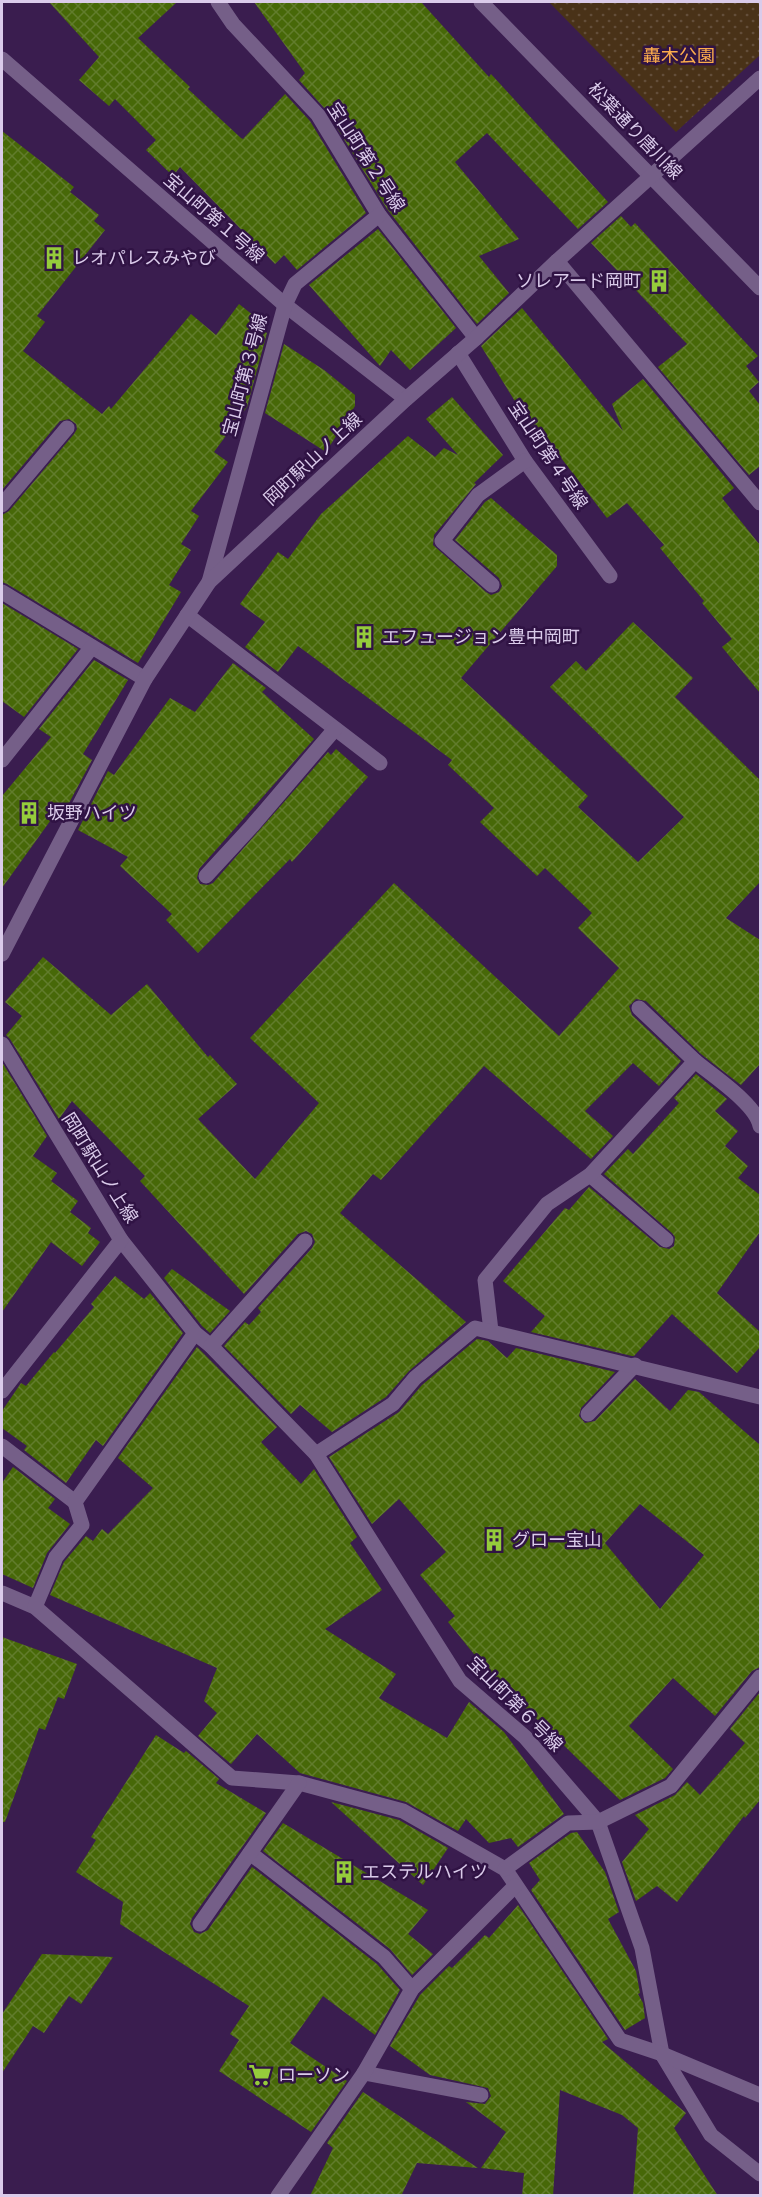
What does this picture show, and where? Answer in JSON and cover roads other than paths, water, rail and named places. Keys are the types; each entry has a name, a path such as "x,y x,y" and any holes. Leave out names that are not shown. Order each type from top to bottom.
{"street":[{"name":"宝山町第２号線","path":"218,2 233,24 318,115 379,215 476,338"},
{"name":"松葉通り唐川線","path":"481,2 760,288"},
{"name":"宝山町第１号線","path":"2,59 285,305 406,399"},
{"name":"岡町駅山ノ上線","path":"2,954 145,679 209,582 406,399 476,338 557,261 760,78"},
{"name":"宝山町第３号線","path":"209,582 285,305 296,284 379,215"},
{"path":"557,261 760,503"},
{"name":"宝山町第４号線","path":"458,353 525,461 610,576"},
{"path":"2,505 67,428"},
{"path":"492,585 442,541 478,495 525,461"},
{"path":"2,592 145,679"},
{"path":"187,615 380,763"},
{"path":"2,760 92,647"},
{"path":"206,876 335,729"},
{"path":"639,1008 695,1061 748,1105 759,1119 760,1126"},
{"name":"岡町駅山ノ上線","path":"2,1044 121,1240 2,1391"},
{"path":"491,1331 485,1280 547,1204 590,1175 695,1061"},
{"path":"590,1175 666,1240"},
{"name":"宝山町第６号線","path":"121,1240 195,1333 212,1346 316,1454 460,1681 525,1737 597,1822 642,1948 662,2054 711,2135 760,2174"},
{"path":"212,1346 305,1241"},
{"path":"316,1454 393,1404 415,1378 475,1328 760,1397"},
{"path":"75,1502 195,1333"},
{"path":"588,1414 634,1365"},
{"path":"2,1446 75,1502 82,1525 56,1557 35,1607"},
{"path":"2,1593 35,1607 232,1778 299,1783 403,1811 505,1869 620,2040 662,2054 760,2095"},
{"path":"505,1869 568,1823 597,1822 671,1786 760,1677"},
{"path":"200,1924 299,1783"},
{"path":"250,1852 384,1957 411,1989"},
{"path":"278,2196 364,2073 411,1989 516,1886"},
{"path":"364,2073 481,2095"}],"place":[{"name":"レオパレスみやび","path":"54,258"},
{"name":"ソレアード岡町","path":"659,281"},
{"name":"エフュージョン豊中岡町","path":"364,637"},
{"name":"坂野ハイツ","path":"29,813"},
{"name":"グロー宝山","path":"494,1540"},
{"name":"エステルハイツ","path":"344,1872"},
{"name":"ローソン","path":"260,2075"}],"park label":[{"name":"轟木公園","path":"679,56"}]}
